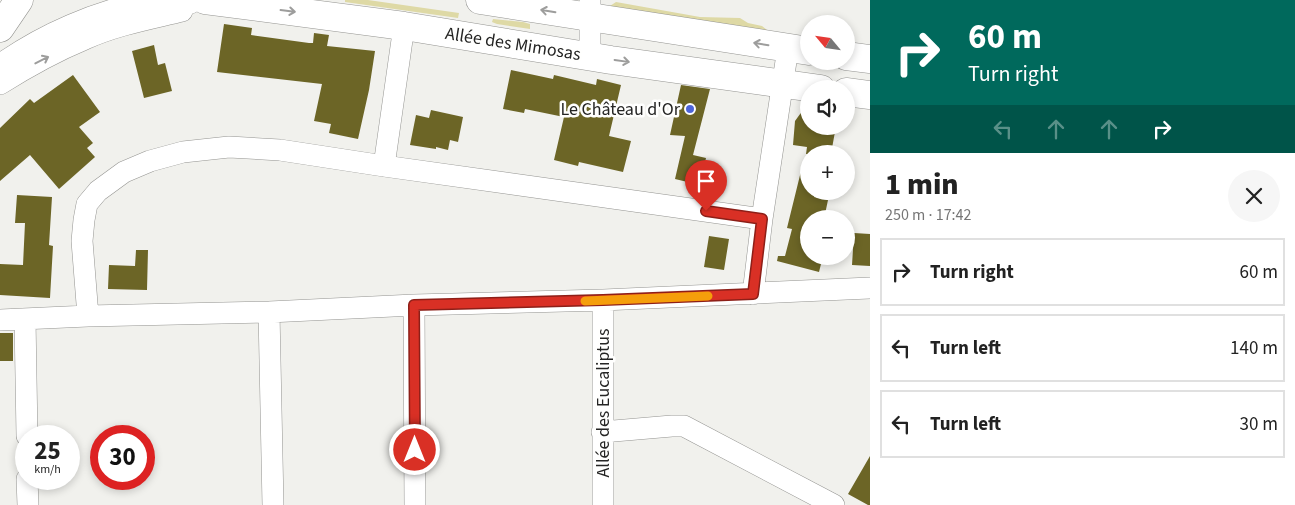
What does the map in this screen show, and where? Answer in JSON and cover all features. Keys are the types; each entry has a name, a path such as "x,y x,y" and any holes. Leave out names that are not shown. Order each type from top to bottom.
{"main road":[{"path":"0,69 21,54 84,23 152,4 189,0"},
{"path":"480,0 590,9 798,50"},
{"name":"Allée des Mimosas","path":"212,1 404,26 590,56 800,86"},
{"path":"855,57 870,59"},
{"path":"855,93 870,95"}],"street":[{"path":"0,84 16,74 101,32 212,1"},
{"path":"590,9 590,56"},
{"path":"384,166 404,26"},
{"path":"753,294 762,219 783,83 798,50"},
{"path":"88,316 82,241 88,204 98,191 124,172 150,161 183,152 229,147 280,150 762,219"},
{"path":"0,320 603,300 870,288"},
{"name":"Allée des Eucaliptus","path":"603,300 603,505"},
{"path":"414,305 415,505"},
{"path":"270,312 273,505"},
{"path":"25,319 27,425"},
{"path":"602,432 684,426 834,505"},
{"path":"28,490 28,505"}],"shaded area":[{"path":"345,0 368,0 459,13 458,18 345,2"},
{"path":"616,2 700,17 740,18 748,23 762,26 767,30 765,34 614,16 610,6"},
{"path":"493,19 523,22 530,24 530,29 497,24 492,22"}],"building":[{"path":"224,24 252,28 251,35 309,43 313,43 314,33 329,35 327,46 375,51 369,90 358,139 329,133 331,124 314,121 322,84 217,72"},
{"path":"154,45 158,65 165,63 172,91 144,98 132,51"},
{"path":"511,70 553,79 554,75 596,85 597,79 621,85 609,136 631,141 623,172 579,162 578,166 554,160 564,117 525,109 524,113 503,109"},
{"path":"73,75 100,112 79,127 93,143 87,148 95,157 59,189 30,155 0,181 0,128 30,99 34,103"},
{"name":"Le Château d'Or","path":"681,85 710,89 693,155 706,158 700,185 675,179 685,136 670,135"},
{"path":"431,110 463,117 458,142 450,140 448,150 410,145 416,115 429,118"},
{"path":"800,114 800,135 834,135 833,145 793,145 795,121"},
{"path":"800,175 800,200 828,200 826,210 800,210 800,265 821,265 819,272 777,261 778,256 785,256 792,229 787,228"},
{"path":"17,195 52,197 49,245 53,246 50,298 0,295 0,264 23,265 25,223 15,223"},
{"path":"855,233 870,234 870,266 852,265 855,265"},
{"path":"709,236 729,239 724,270 704,267"},
{"path":"136,250 148,250 147,290 108,289 109,265 135,266"},
{"path":"0,333 13,333 13,361 0,361"},
{"path":"870,456 870,505 868,505 848,494"}],"slow traffic":[{"path":"585,301 708,296"}],"place":[{"name":"Le Château d'Or","path":"690,109"}],"route":[{"path":"415,450 414,305 753,294 762,219 706,211"}]}
